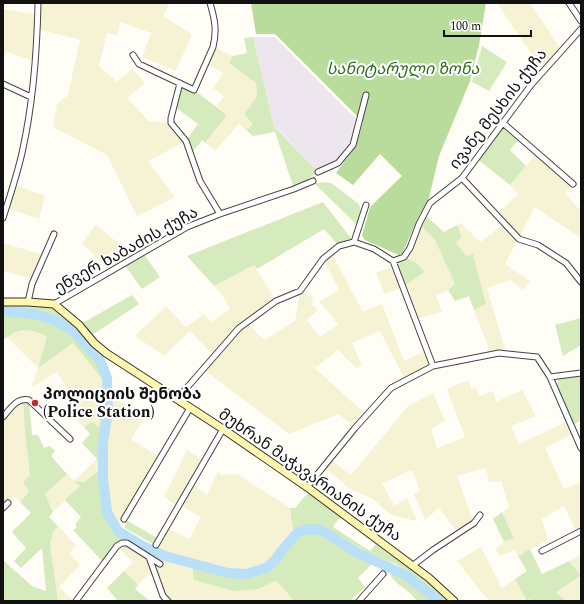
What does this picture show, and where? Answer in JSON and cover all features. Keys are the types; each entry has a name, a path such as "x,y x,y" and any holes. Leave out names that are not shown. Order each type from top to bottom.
{"street":[{"path":"3,218 22,152 31,97 38,28 38,3"},
{"path":"133,56 138,64 194,90 213,48 216,33 216,23 210,3"},
{"path":"570,3 581,20"},
{"name":"ივანე მესხის ქუჩა","path":"393,261 404,257 410,248 419,224 430,203 462,178 531,85 581,29"},
{"name":"ენვერ ხაბაძის ქუჩა","path":"54,304 187,227 220,214 200,181 186,141 171,123 180,83"},
{"path":"3,84 31,97"},
{"path":"318,172 338,163 353,145 366,95"},
{"path":"504,123 573,184"},
{"path":"462,178 519,239 538,245 566,263 581,282"},
{"path":"220,214 313,181"},
{"path":"354,242 366,205"},
{"path":"28,302 32,284 54,234"},
{"path":"177,399 239,328 276,301 300,291 323,259 339,246 354,242 374,249 393,261 433,366"},
{"path":"3,302 54,304"},
{"name":"მუხრან მაჭავარიანის ქუჩა","path":"54,304 79,325 94,343 106,352 223,429 307,487 429,578 454,601"},
{"path":"307,487 355,428 391,388 433,366 499,353 537,357 550,378 581,448"},
{"path":"550,378 581,373"},
{"path":"3,417 17,402 23,398 29,398 70,439"},
{"path":"124,519 190,408"},
{"path":"156,545 223,429"},
{"path":"3,508 8,503"},
{"path":"412,566 474,523 480,516"},
{"path":"542,551 581,531"},
{"path":"76,601 116,546 122,543 127,543 160,564"},
{"path":"149,556 163,596 168,601"},
{"path":"359,601 383,574"}],"shaded area":[{"path":"38,3 170,3 163,16 192,34 176,71 142,57 151,33 120,22 118,35 107,33 99,66 117,82 132,69 145,83 127,98 149,121 171,123 186,141 148,161 175,197 137,216 107,155 53,127 57,104 68,95 80,40 38,29 35,61 6,52 3,59 3,9 38,15"},
{"path":"497,3 530,3 562,51 543,71"},
{"path":"253,37 275,37 359,122 353,145 338,163 318,172 277,128 275,131"},
{"path":"213,47 233,56 229,63 256,82 258,96 244,113 254,124 246,130 239,124 215,151 205,143 227,115 217,106 224,96 213,88 223,73 206,63"},
{"path":"537,152 573,184 565,193 579,209 581,208 581,234 578,236 535,207 505,264 530,281 523,290 510,280 487,288 506,353 491,354 474,310 486,304 473,255 466,256 456,242 462,237 457,225 461,223 480,242 504,224 496,215 518,194 510,185"},
{"path":"13,184 45,196 39,219 6,208"},
{"path":"96,224 134,257 111,271 82,243"},
{"path":"419,224 435,240 455,284 448,290 436,296 442,312 415,319 403,287 385,294 376,273 395,266 424,272 417,263 404,257"},
{"path":"3,243 44,255 34,279 3,271"},
{"path":"331,252 363,312 382,304 404,361 427,350 433,366 405,380 380,331 352,343 362,366 356,368 338,350 315,368 363,412 353,425 338,414 289,434 203,369 214,356 190,331 164,356 135,336 166,306 186,327 204,314 211,322 230,309 223,296 214,286 254,265 276,301 247,323 264,340 295,321 300,291 313,297 312,304 318,310 307,320 320,337 338,325 319,302 339,290 323,259"},
{"path":"24,330 39,332 48,337 38,367 73,343 103,380 99,428 92,422 84,427 79,423 67,401 72,397 57,372 31,388 38,368 7,337 15,332"},
{"path":"469,380 471,389 476,388 479,396 493,391 496,402 522,390 536,416 511,426 519,444 570,420 574,433 545,448 564,489 581,482 581,531 577,533 564,506 542,519 548,540 518,556 514,550 499,556 496,549 504,542 514,538 502,512 509,507 501,481 489,482 486,468 457,476 474,523 458,533 439,508 425,520 414,495 420,491 412,470 382,483 394,506 407,498 417,521 391,515 373,499 350,489 325,468 330,459 351,475 408,406 433,393 445,421 431,429 437,448 465,437 447,389"},
{"path":"23,398 30,475 29,490 20,502 14,496 3,508 3,417"},
{"path":"113,398 146,416 131,439 158,456 121,522 115,520 111,509 106,475"},
{"path":"187,450 202,460 176,505 164,497"},
{"path":"97,459 99,471 84,482 74,481"},
{"path":"218,472 222,475 237,474 290,508 293,530 279,546 272,557 263,564 244,570 228,569 168,553 160,549 160,543 169,529 189,539 201,517 181,506 193,485 207,495"},
{"path":"67,474 81,486 53,512 45,494"},
{"path":"58,526 76,545 70,553 80,565 59,587 74,601 58,601 50,544 53,532"},
{"path":"127,543 149,556 151,553 157,552 192,564 194,580 259,589 275,581 294,601 168,601 153,569 138,585 124,571 133,562 117,546"},
{"path":"481,547 502,588 515,579 527,601 489,601 457,561"},
{"path":"581,555 581,576 569,561"},
{"path":"581,577 581,601 566,601 556,592"}],"green space":[{"name":"სანიტარული ზონა","path":"251,3 486,3 479,45 470,81 439,156 428,202 419,216 401,256 365,240 362,236 370,207 402,176 380,154 353,185 336,173 356,146 363,122 275,34 256,34"},
{"path":"253,37 275,131 276,128 318,172 294,189 275,132 253,136 246,130 253,124 244,114 257,96 256,83 229,63 233,56 247,53 244,38"},
{"path":"482,46 507,62 489,91 472,82"},
{"path":"180,83 194,90 227,115 205,143 202,140 191,154 186,141 198,124 174,106"},
{"path":"503,123 520,138 510,150 526,166 510,185 476,158"},
{"path":"322,182 331,183 359,204 361,211 357,225 315,184"},
{"path":"323,202 354,242 339,246 324,229 257,269 254,265 214,286 187,256"},
{"path":"424,214 444,232 457,225 462,237 456,242 466,256 473,254 486,304 474,310 469,296 455,301 448,290 455,284 435,240 419,224"},
{"path":"143,253 160,277 142,289 124,264"},
{"path":"404,257 417,263 424,272 403,287 393,261"},
{"path":"132,295 139,304 89,337 106,353 100,360 107,378 108,411 103,443 103,479 107,512 118,531 128,537 104,563 73,530 76,528 76,523 81,517 65,500 80,486 73,481 84,482 99,471 97,459 82,443 90,434 84,427 92,422 99,427 102,403 95,392 102,387 103,380 73,343 38,368 47,337 35,332 24,330 8,336 3,341 3,302 54,304 79,325"},
{"path":"581,318 581,345 563,356 555,325"},
{"path":"581,374 581,420 572,426 557,385 559,379"},
{"path":"23,398 29,400 32,435 38,435 44,448 50,446 55,451 51,456 67,474 45,494 53,512 49,517 58,526 53,532 50,544 58,601 3,601 3,560 32,586 46,591 42,548 21,568 14,561 26,548 12,532 31,513 20,502 29,491 23,482 30,475"},
{"path":"308,493 341,516 333,527 370,551 376,544 389,554 411,567 454,601 417,601 392,578 388,567 406,576 408,573 396,564 374,556 325,528 315,525 305,526 293,530 290,508 295,508"},
{"path":"502,512 514,538 504,542 493,519"},
{"path":"126,520 157,538 153,544 125,528"},
{"path":"308,529 321,530 356,552 375,561 358,578 365,587 350,601 294,601 275,581 259,589 235,591 194,580 192,564 213,570 235,573 247,573 267,567 275,560 289,540 296,533"},
{"path":"530,549 542,574 569,561 581,576 556,592 566,601 532,601 530,599 527,601 515,579 527,571 518,556"},
{"path":"124,571 138,585 135,589 150,601 118,601 107,588"}],"waterway":[{"path":"3,311 35,314 57,321 73,331 100,360 107,378 108,411 103,443 103,479 107,512 118,531 143,546 165,556 228,573 246,574 266,568 275,560 298,532 308,529 321,530 356,552 407,576 439,601"}],"place":[{"name":"პოლიციის შენობა (Police Station)","path":"35,403"}]}
